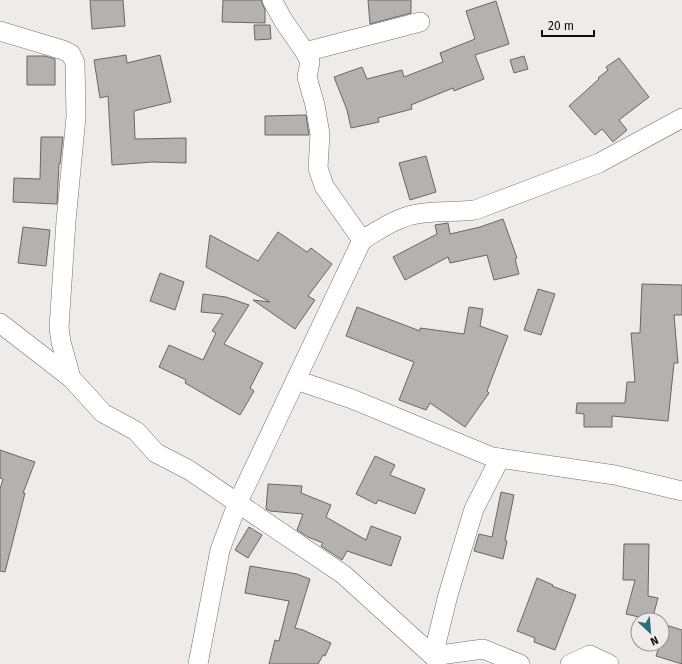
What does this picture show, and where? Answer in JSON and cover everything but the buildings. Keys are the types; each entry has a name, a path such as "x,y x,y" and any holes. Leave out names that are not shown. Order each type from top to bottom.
{"street":[{"path":"272,0 310,62 307,77 315,105 320,134 318,168 324,186 362,240"},
{"path":"305,52 420,22"},
{"path":"0,31 63,50 71,54 75,63 76,117 66,221 59,328 61,342 72,378"},
{"path":"198,664 220,550 238,502 362,240 400,219 426,212 475,210 599,163 682,118"},
{"path":"0,323 72,378 103,413 136,431 156,452 189,470 238,502 344,575 433,656 483,650 520,664"},
{"path":"296,380 352,399 492,456 615,475 682,491"},
{"path":"433,656 448,595 474,509 500,458"},
{"path":"570,664 590,655 609,664"}]}
